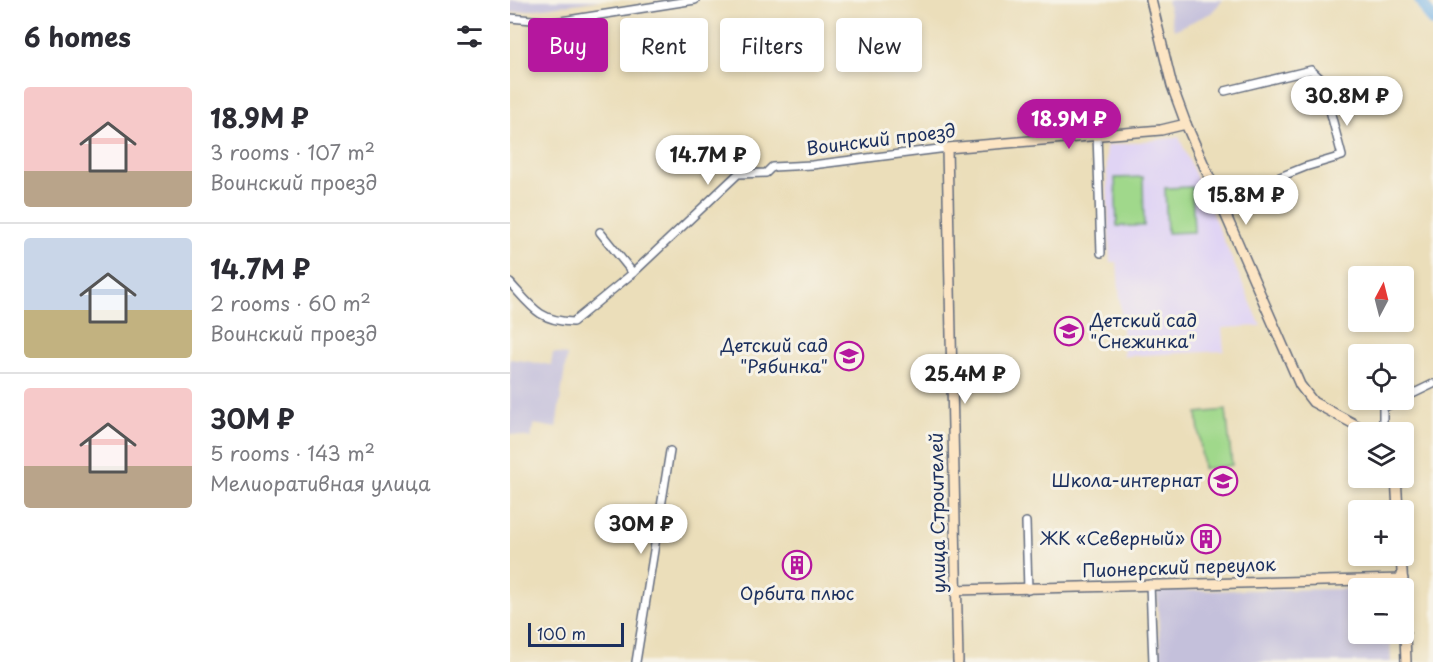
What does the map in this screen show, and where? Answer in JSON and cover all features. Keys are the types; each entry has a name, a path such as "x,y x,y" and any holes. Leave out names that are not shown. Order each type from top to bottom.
{"main road":[{"path":"1151,0 1172,86 1186,124 1304,391 1320,406 1350,422"},
{"name":"Воинский проезд","path":"947,148 1161,130 1186,124"},
{"name":"улица Строителей","path":"947,148 958,662"},
{"name":"Пионерский переулок","path":"956,590 1028,590 1150,584 1348,583"},
{"path":"1405,644 1406,662"}],"street":[{"path":"510,18 555,22 695,0"},
{"path":"1220,201 1305,166 1342,156 1322,80 1311,70 1225,91"},
{"path":"1097,134 1101,253"},
{"name":"Воинский проезд","path":"510,283 540,316 554,322 573,322 633,273 738,174 766,173 772,167 812,165 947,148"},
{"path":"600,232 633,273"},
{"path":"1414,393 1433,384"},
{"path":"636,662 670,451"},
{"path":"1026,522 1028,590"},
{"path":"1150,584 1153,662"}],"shaded area":[{"path":"510,0 601,0 510,13"},
{"path":"1167,0 1223,0 1211,13 1174,30"},
{"path":"1179,137 1261,326 1222,328 1224,351 1124,356 1117,262 1110,262 1106,146"},
{"path":"553,353 567,355 556,428 534,424 531,438 510,434 510,359 551,365"},
{"path":"1348,589 1348,644 1390,644 1391,662 1161,662 1157,591"}],"green space":[{"path":"1143,177 1144,226 1117,226 1115,178"},
{"path":"1192,187 1194,232 1167,233 1165,188"},
{"path":"1226,410 1232,465 1203,469 1197,413"}],"waterway":[{"path":"1420,0 1433,21"}],"place":[{"name":"Детский сад \"Снежинка\"","path":"1069,331"},
{"name":"Детский сад \"Рябинка\"","path":"849,356"},
{"name":"Школа-интернат","path":"1223,481"},
{"name":"ЖК «Северный»","path":"1206,539"},
{"name":"Орбита плюс","path":"797,565"}]}
